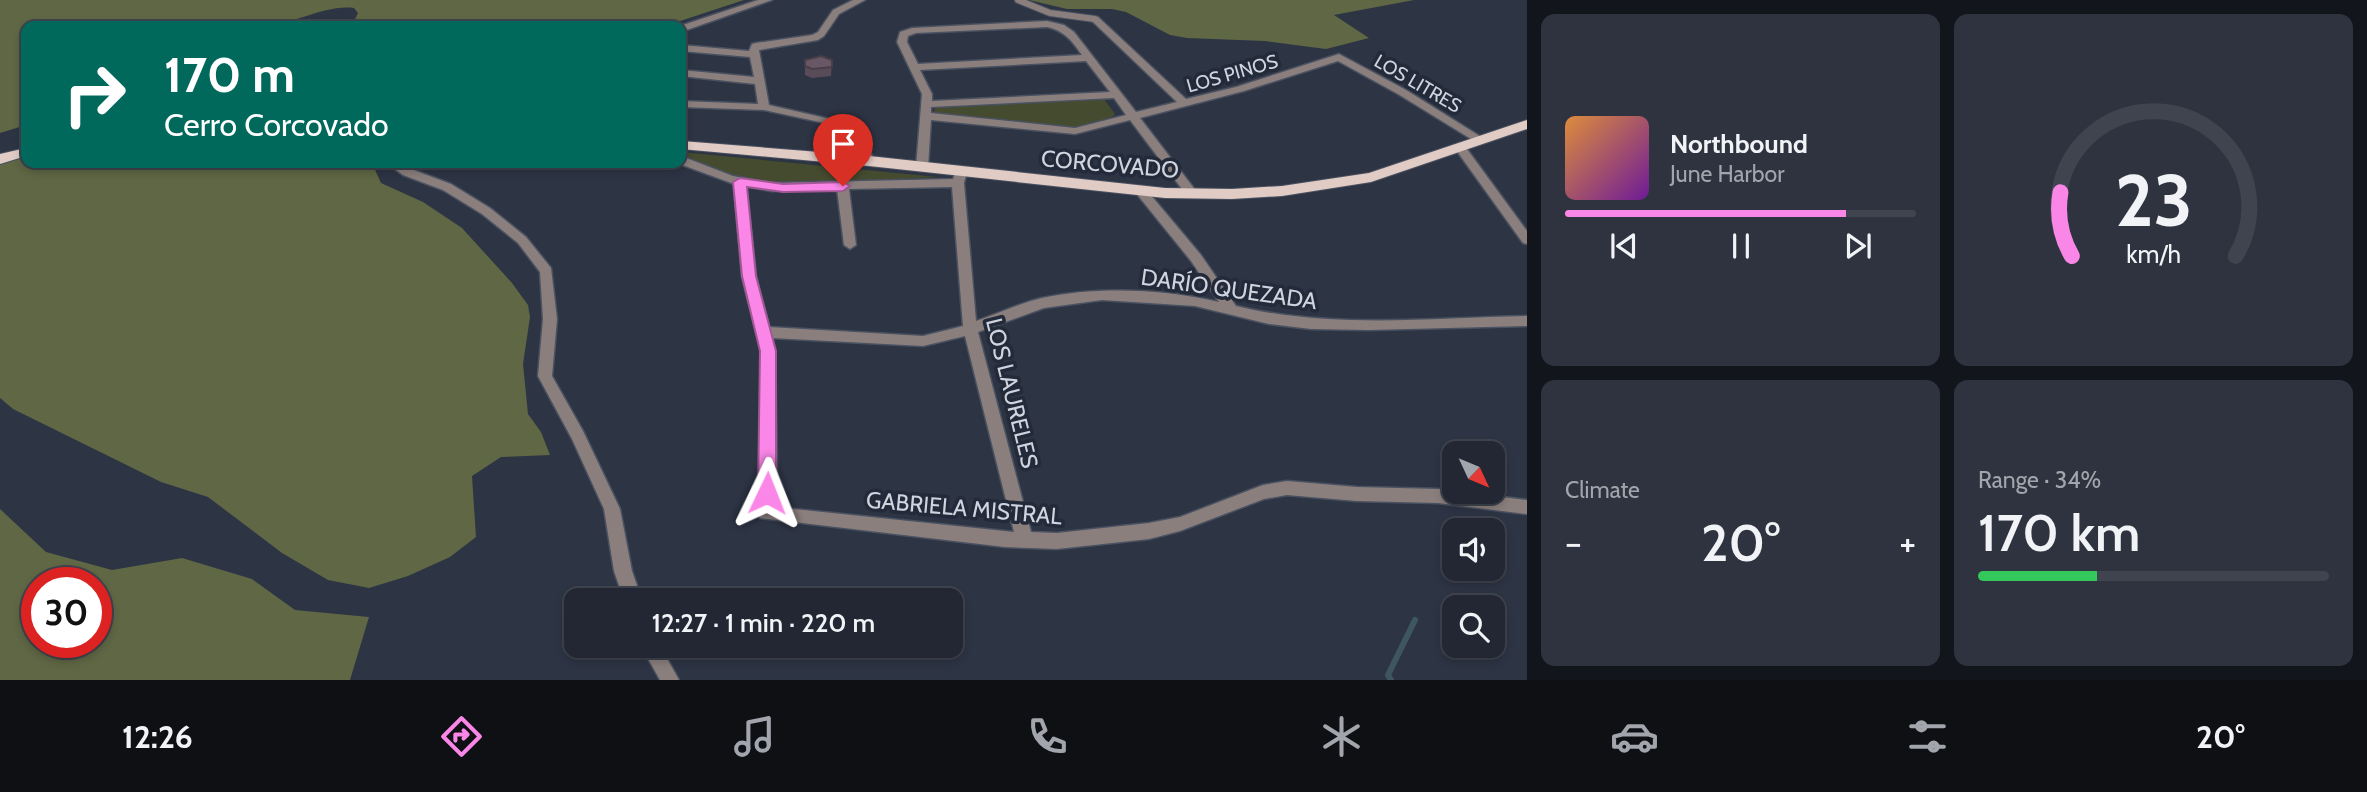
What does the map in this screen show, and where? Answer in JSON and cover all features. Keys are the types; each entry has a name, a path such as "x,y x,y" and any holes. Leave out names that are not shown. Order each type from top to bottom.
{"main road":[{"name":"CORCOVADO","path":"686,145 922,167 960,177 1192,194 1282,191 1362,179 1527,124"},
{"path":"0,159 21,153"}],"street":[{"path":"686,27 767,0"},
{"path":"764,107 754,50 758,45 819,36 836,12 860,0"},
{"path":"1095,19 1185,104"},
{"path":"922,167 926,90 901,38 905,33 915,30 1052,25 1069,32 1192,194"},
{"path":"686,48 755,54"},
{"name":"LOS PINOS","path":"927,110 1075,131 1185,104 1339,57"},
{"name":"LOS LITRES","path":"1339,57 1480,140"},
{"path":"915,67 1090,58"},
{"path":"686,74 760,81"},
{"path":"927,110 1118,95"},
{"path":"686,104 764,107 849,125 869,161"},
{"name":"LOS LITRES","path":"1460,147 1525,233"},
{"path":"686,162 740,182 783,188 960,177"},
{"path":"401,168 447,187 486,211 522,240 546,271 550,319 545,376 578,436 612,509 623,571 629,588"},
{"name":"LOS LAURELES","path":"960,177 970,329 1025,541"},
{"path":"740,182 745,250 756,313 764,332"},
{"path":"843,186 850,245"},
{"path":"1140,190 1196,258 1231,309"},
{"name":"DARÍO QUEZADA","path":"764,332 903,342 933,339 1043,303 1086,295 1186,300 1269,319 1311,324 1369,326 1527,321"},
{"name":"GABRIELA MISTRAL","path":"764,332 769,367 766,513 1025,541 1057,541 1149,531 1196,519 1262,492 1287,488 1366,495 1450,497 1527,507"},
{"path":"657,658 670,680"}],"lane":[{"path":"1018,0 1050,13 1095,19"}],"green space":[{"path":"0,0 744,0 680,21 354,21 358,13 354,8 343,8 290,21 21,21 21,127 0,133"},
{"path":"1029,0 1414,0 1334,15 1369,38 1326,49 1265,41 1187,38 1170,35 1126,12 1112,9 1067,9"},
{"path":"1104,99 1115,114 1111,118 1069,129 932,114 936,107"},
{"path":"21,152 21,168 374,168 381,183 423,202 462,228 512,283 528,305 530,317 523,364 528,414 541,432 550,455 501,457 472,476 476,537 450,557 408,576 369,588 328,580 282,553 208,497 161,482 13,409 0,398 0,158"},
{"path":"686,152 938,177 797,185 757,182 724,175 686,160"},
{"path":"0,509 46,552 101,567 21,567 21,658 112,658 112,570 182,558 252,579 295,610 369,617 350,680 0,680"}],"building":[{"path":"821,56 832,60 832,67 812,69 805,66 805,60"}],"waterway":[{"path":"1391,680 1388,675 1415,620"}],"route":[{"path":"767,493 768,351 756,313 749,276 740,182 783,188 843,186"}]}
